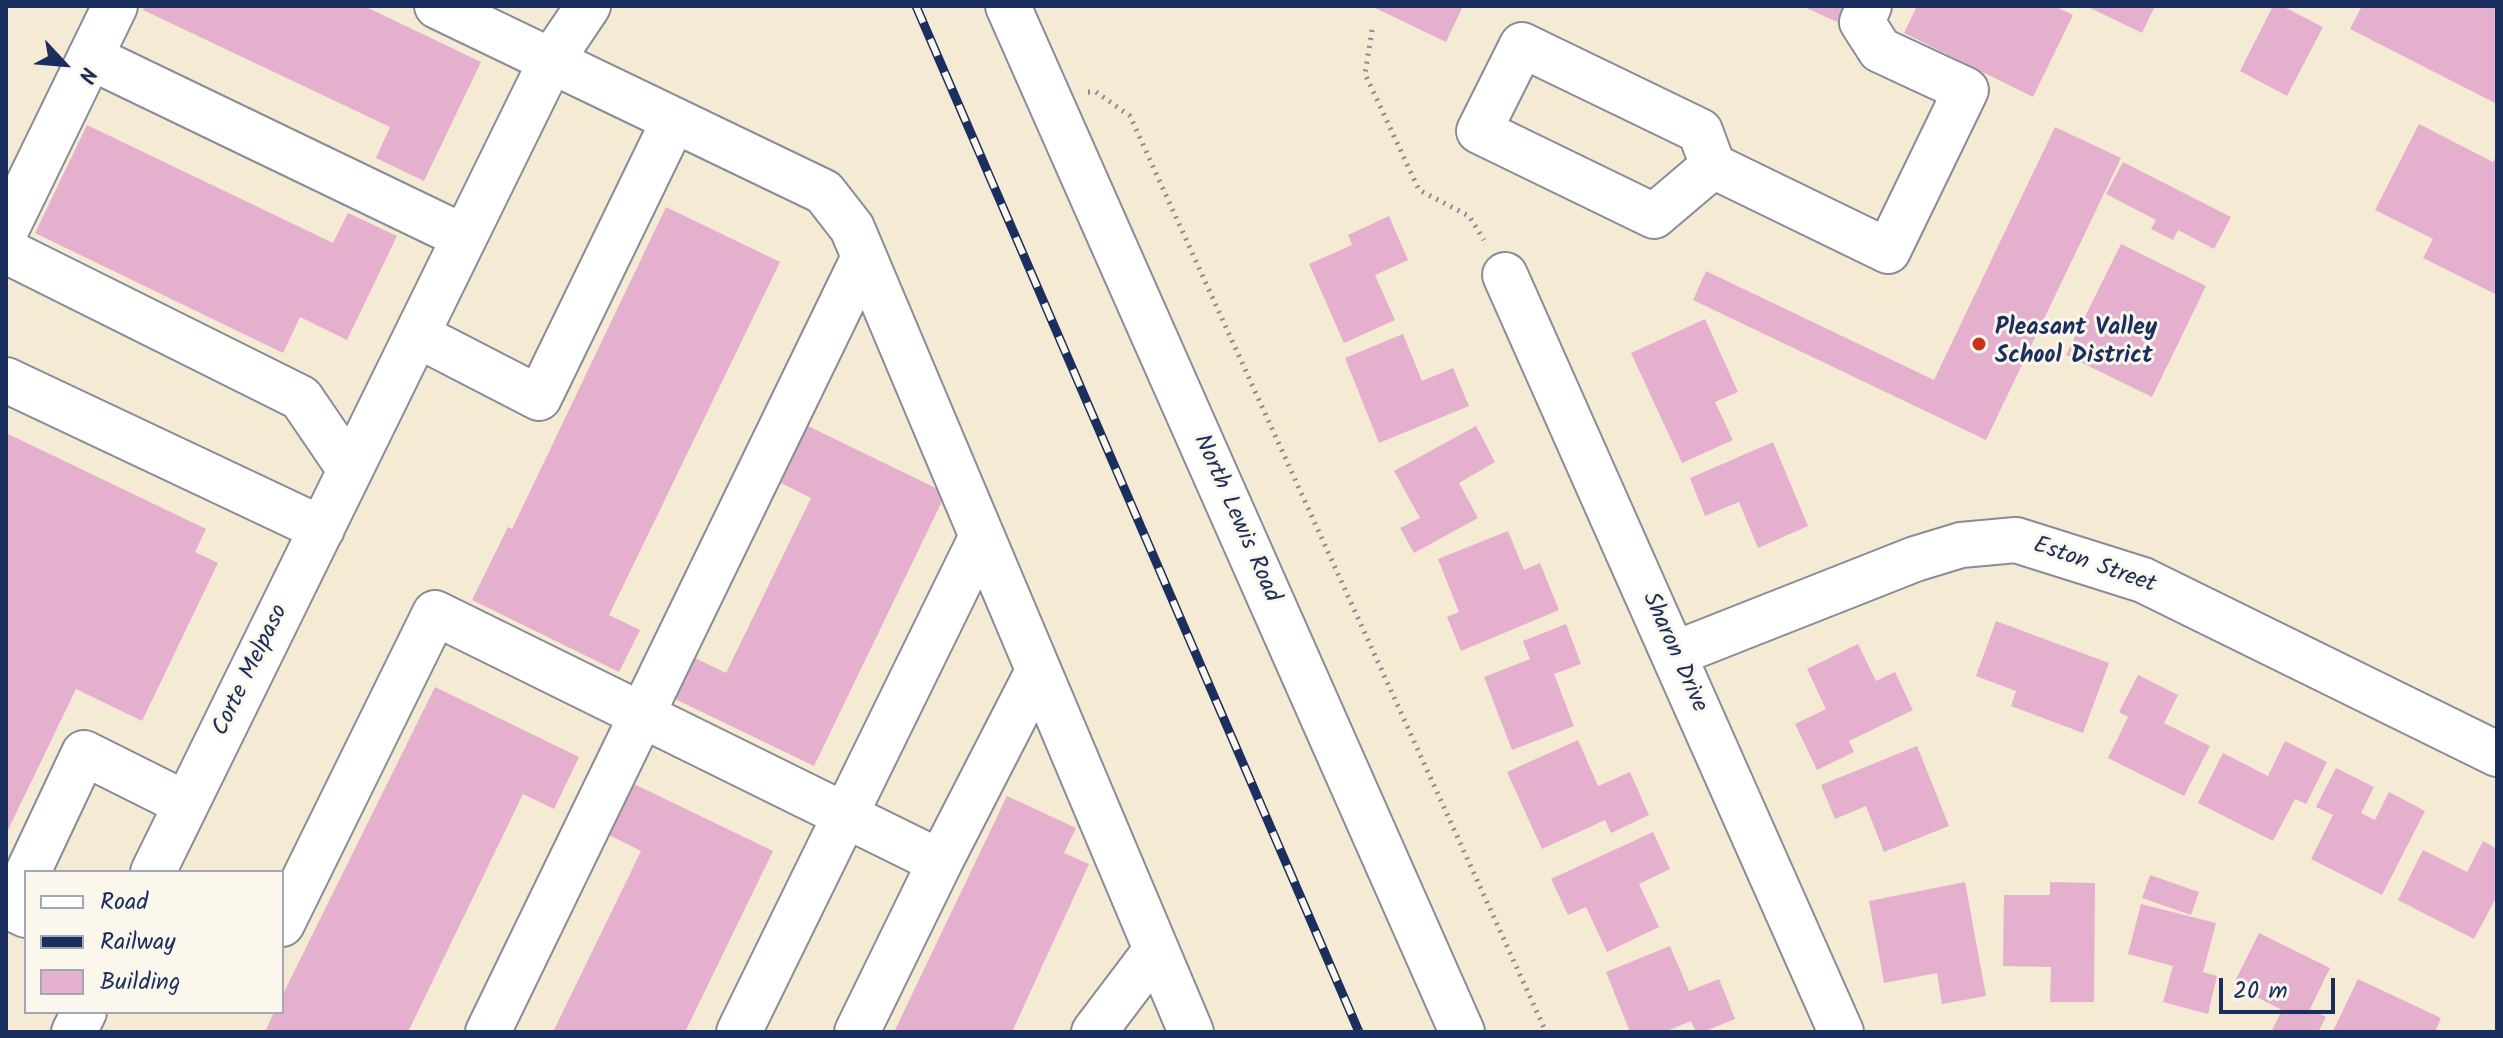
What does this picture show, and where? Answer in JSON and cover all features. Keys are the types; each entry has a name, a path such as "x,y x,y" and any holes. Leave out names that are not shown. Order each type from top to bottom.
{"street":[{"path":"6,230 115,6"},
{"path":"437,6 824,192 852,228 1191,1032"},
{"name":"Corte Melpaso","path":"154,870 551,61 588,6"},
{"name":"North Lewis Road","path":"1008,6 1462,1032"},
{"path":"1713,166 1654,216 1479,131 1522,45 1700,131 1713,166 1888,251 1966,90 1880,50 1862,22 1869,6"},
{"path":"90,57 464,237"},
{"path":"417,335 539,398 674,120"},
{"path":"6,251 301,398 350,470"},
{"path":"488,1032 864,257"},
{"name":"Sharon Drive","path":"1505,275 1841,1032"},
{"path":"6,380 322,529"},
{"path":"739,1032 982,536"},
{"name":"Eston Street","path":"1674,654 1915,559 1961,545 2016,540 2143,580 2497,754"},
{"path":"284,920 435,613 940,862"},
{"path":"857,1032 1038,671"},
{"path":"29,870 84,753 186,804"},
{"path":"24,880 11,908 24,914"},
{"path":"1094,1032 1156,950"},
{"path":"74,1032 83,1014"}],"path":[{"path":"1372,30 1365,74 1419,190 1469,216 1505,275"},
{"path":"1046,90 1096,92 1130,116 1546,1032"}],"building":[{"path":"145,6 364,6 481,62 424,181 376,158 390,127 143,10"},
{"path":"1371,6 1463,6 1446,42"},
{"path":"1802,6 1844,6 1837,22"},
{"path":"1917,6 2054,6 2073,15 2033,97 1904,33"},
{"path":"2086,6 2155,6 2142,33"},
{"path":"2273,6 2282,6 2323,27 2287,96 2240,71"},
{"path":"2362,6 2497,6 2497,104 2350,29"},
{"path":"2419,124 2493,162 2497,154 2497,295 2423,258 2433,239 2375,210"},
{"path":"87,125 333,243 348,213 397,236 347,340 300,317 283,353 35,233"},
{"path":"2055,127 2121,158 1986,440 1693,300 1706,271 1934,380"},
{"path":"2123,162 2231,217 2214,249 2178,230 2173,240 2151,229 2156,220 2106,194"},
{"path":"666,207 780,262 609,615 640,630 619,672 472,600 508,527 512,529"},
{"path":"1389,216 1408,260 1375,275 1395,320 1344,343 1309,264 1352,245 1348,235"},
{"path":"2121,244 2206,286 2152,397 2066,355"},
{"path":"1705,319 1738,392 1715,402 1733,440 1682,463 1631,353"},
{"path":"1403,334 1422,381 1453,368 1469,406 1379,443 1345,358"},
{"path":"808,426 946,493 814,766 675,699 695,658 726,673 811,498 781,483"},
{"path":"1476,426 1495,462 1459,483 1478,518 1414,553 1400,528 1420,518 1394,471"},
{"path":"6,433 206,529 195,552 218,563 142,721 76,689 6,834"},
{"path":"1773,442 1808,526 1758,548 1739,502 1705,516 1690,478"},
{"path":"1508,531 1524,570 1540,563 1559,610 1461,651 1447,617 1459,612 1438,559"},
{"path":"1996,621 2109,663 2083,733 2011,706 2016,691 1976,676"},
{"path":"1566,624 1581,664 1554,674 1574,726 1512,750 1484,677 1530,659 1523,641"},
{"path":"1858,644 1876,681 1895,672 1913,710 1849,741 1854,752 1817,770 1795,724 1826,709 1807,669"},
{"path":"2138,675 2178,695 2164,723 2210,746 2184,796 2108,758 2128,717 2119,712"},
{"path":"435,687 579,757 554,809 523,794 408,1032 265,1032 273,1014 284,1014 284,992"},
{"path":"1578,740 1598,786 1630,772 1649,815 1611,833 1605,820 1542,849 1507,772"},
{"path":"2285,741 2327,762 2306,804 2295,799 2273,841 2198,803 2223,753 2268,776"},
{"path":"1917,746 1949,826 1884,852 1866,806 1835,819 1821,785"},
{"path":"2336,768 2374,787 2361,813 2375,820 2389,792 2425,811 2382,895 2311,859 2333,815 2316,807"},
{"path":"634,784 773,851 685,1032 553,1032 641,851 609,835"},
{"path":"1007,796 1076,828 1064,853 1089,864 1012,1032 894,1032"},
{"path":"1653,832 1670,869 1639,884 1659,927 1607,952 1586,907 1568,915 1551,879"},
{"path":"2483,841 2497,849 2497,896 2474,939 2398,900 2423,850 2467,872"},
{"path":"2150,875 2199,892 2191,915 2142,898"},
{"path":"1965,882 1986,996 1942,1004 1937,973 1884,983 1869,901"},
{"path":"2050,882 2095,883 2094,1002 2050,1002 2051,967 2003,966 2004,895 2050,895"},
{"path":"2141,904 2216,923 2203,972 2217,976 2208,1014 2163,1002 2173,966 2128,954"},
{"path":"2259,933 2330,968 2310,1009 2326,1017 2318,1032 2271,1032 2282,1010 2233,985"},
{"path":"1670,946 1689,991 1719,979 1735,1019 1703,1032 1696,1032 1691,1021 1664,1032 1630,1032 1606,972"},
{"path":"2358,979 2441,1018 2435,1032 2333,1031"}],"railway":[{"path":"916,6 1359,1032"}],"place":[{"name":"Pleasant Valley School District","path":"1979,344"}]}
